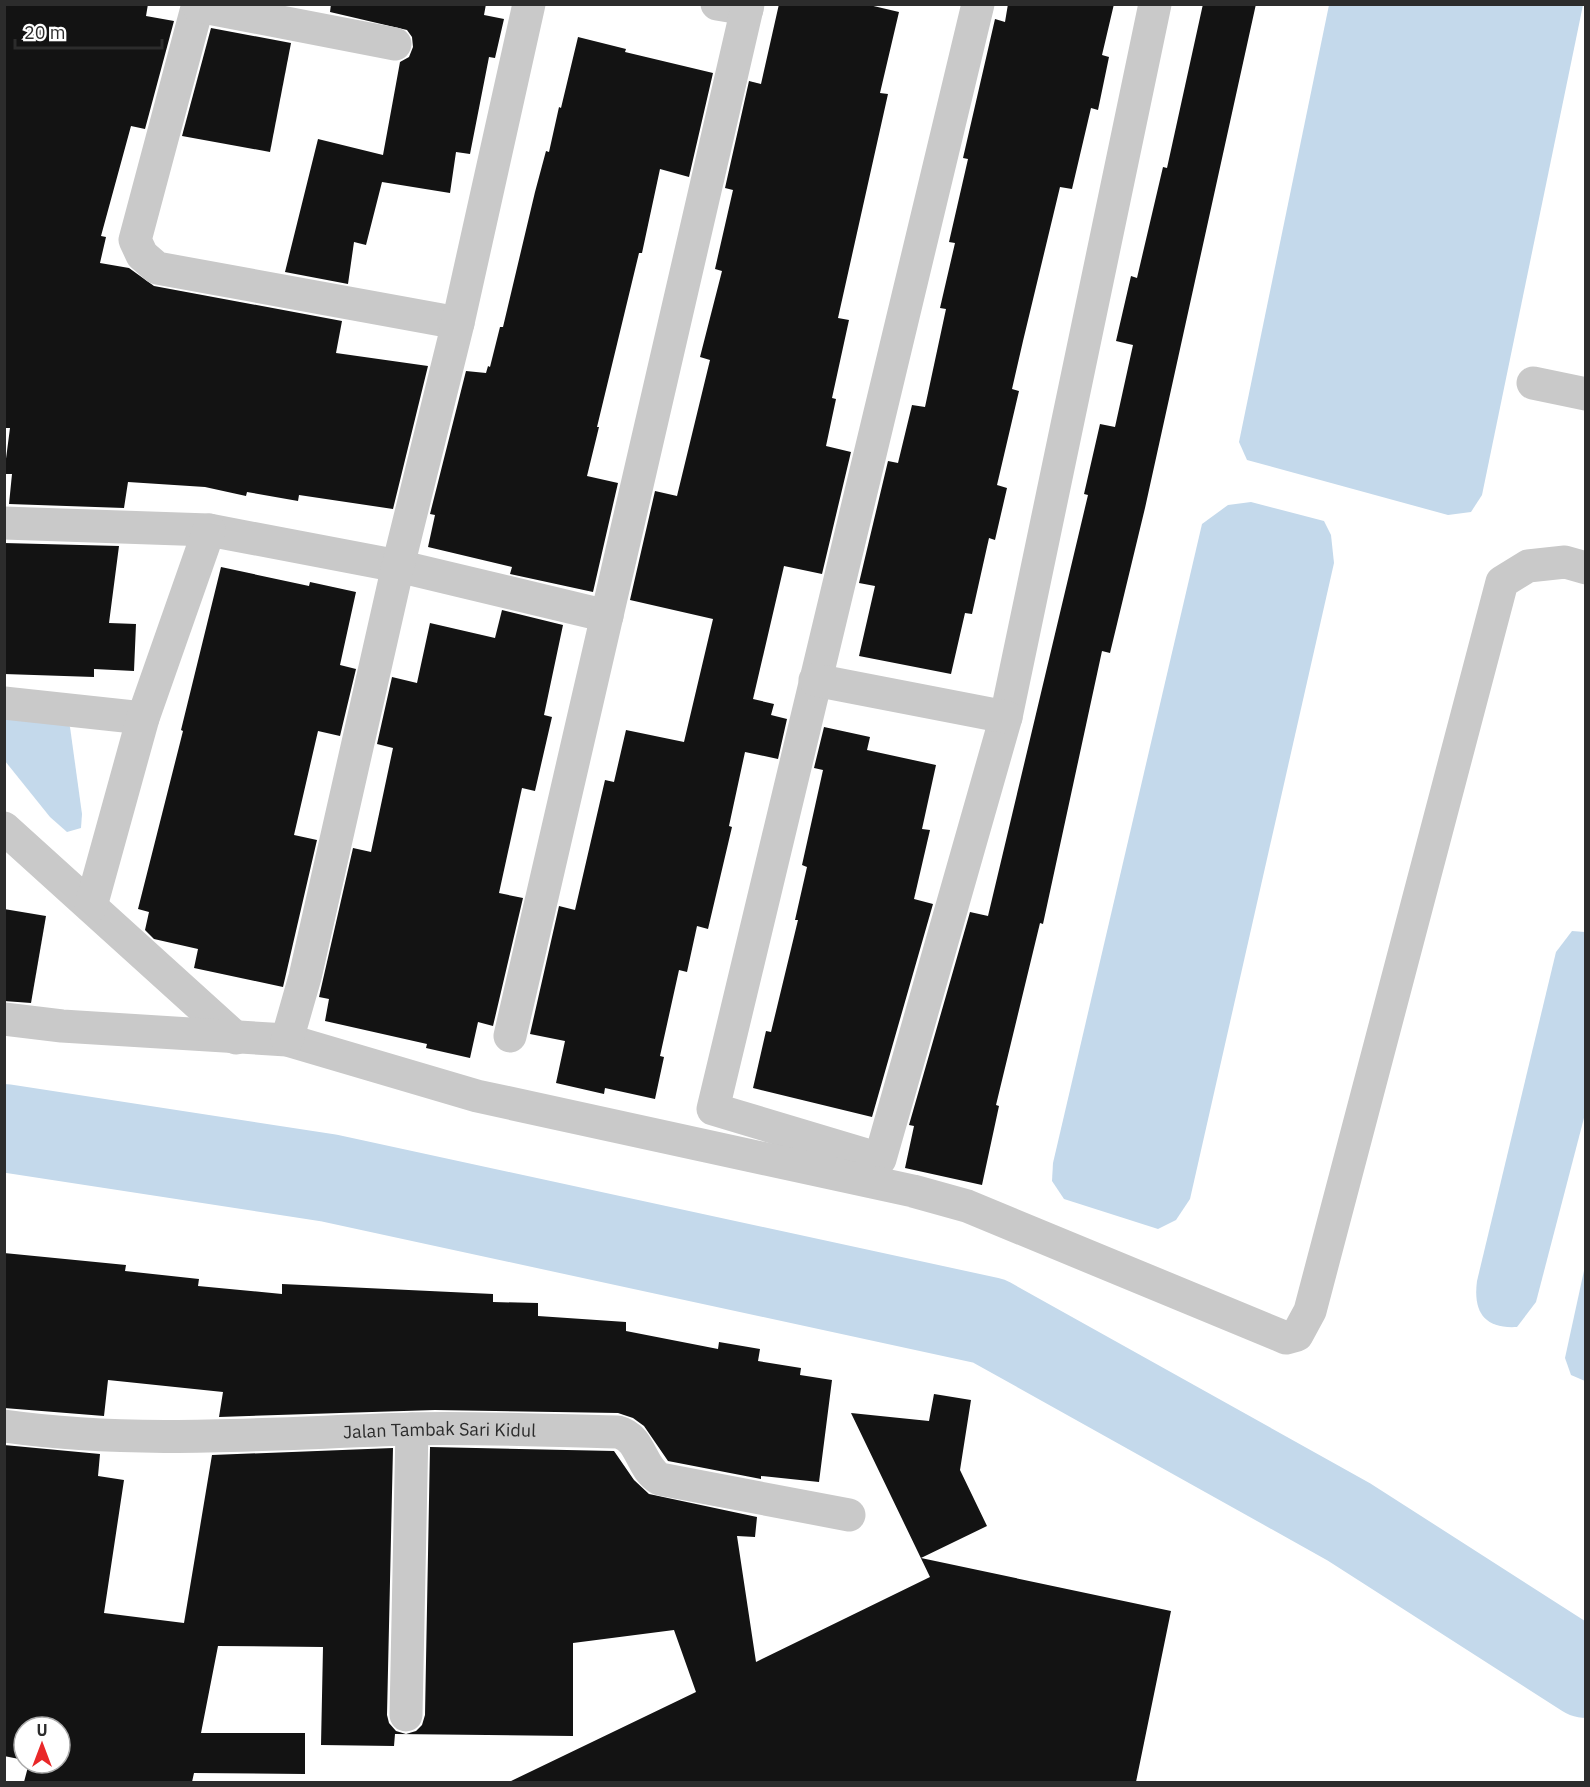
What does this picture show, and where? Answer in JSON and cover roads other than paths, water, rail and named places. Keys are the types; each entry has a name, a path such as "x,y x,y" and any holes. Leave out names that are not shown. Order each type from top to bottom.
{"street":[{"path":"287,1040 305,977 398,566 458,322 529,4"},
{"path":"978,4 713,1109 880,1159 1006,717 1155,4"},
{"path":"395,44 198,5 135,240 142,255 157,268 458,322"},
{"path":"510,1036 607,616 737,6"},
{"path":"1533,384 1586,394"},
{"path":"4,523 209,530 398,566 607,616"},
{"path":"91,906 143,718 209,530"},
{"path":"4,1020 63,1026 287,1040 477,1096 913,1191 967,1206 1279,1335 1293,1337 1297,1335 1310,1311 1502,582 1528,566 1565,562 1586,568"},
{"path":"815,680 1006,717"},
{"path":"4,703 143,718"},
{"path":"4,828 236,1038"},
{"name":"Jalan Tambak Sari Kidul","path":"4,1426 67,1435 153,1438 412,1428 618,1432 632,1439 647,1466 660,1479 849,1515"},
{"path":"406,1715 412,1428"}],"water":[{"path":"1329,5 1583,5 1482,495 1471,512 1448,515 1247,460 1239,442"},
{"path":"1251,502 1324,521 1331,535 1334,563 1190,1199 1176,1220 1158,1229 1064,1199 1052,1181 1053,1163 1202,524 1228,505"},
{"path":"4,710 65,719 70,727 82,814 81,828 67,832 50,817 5,761"},
{"path":"1572,931 1585,932 1585,1114 1536,1302 1517,1327 1506,1327 1489,1321 1479,1310 1477,1281 1556,952"},
{"path":"1585,1266 1586,1381 1571,1375 1565,1358"}],"waterway":[{"path":"4,1128 329,1178 989,1321 1349,1522 1586,1674"}]}
